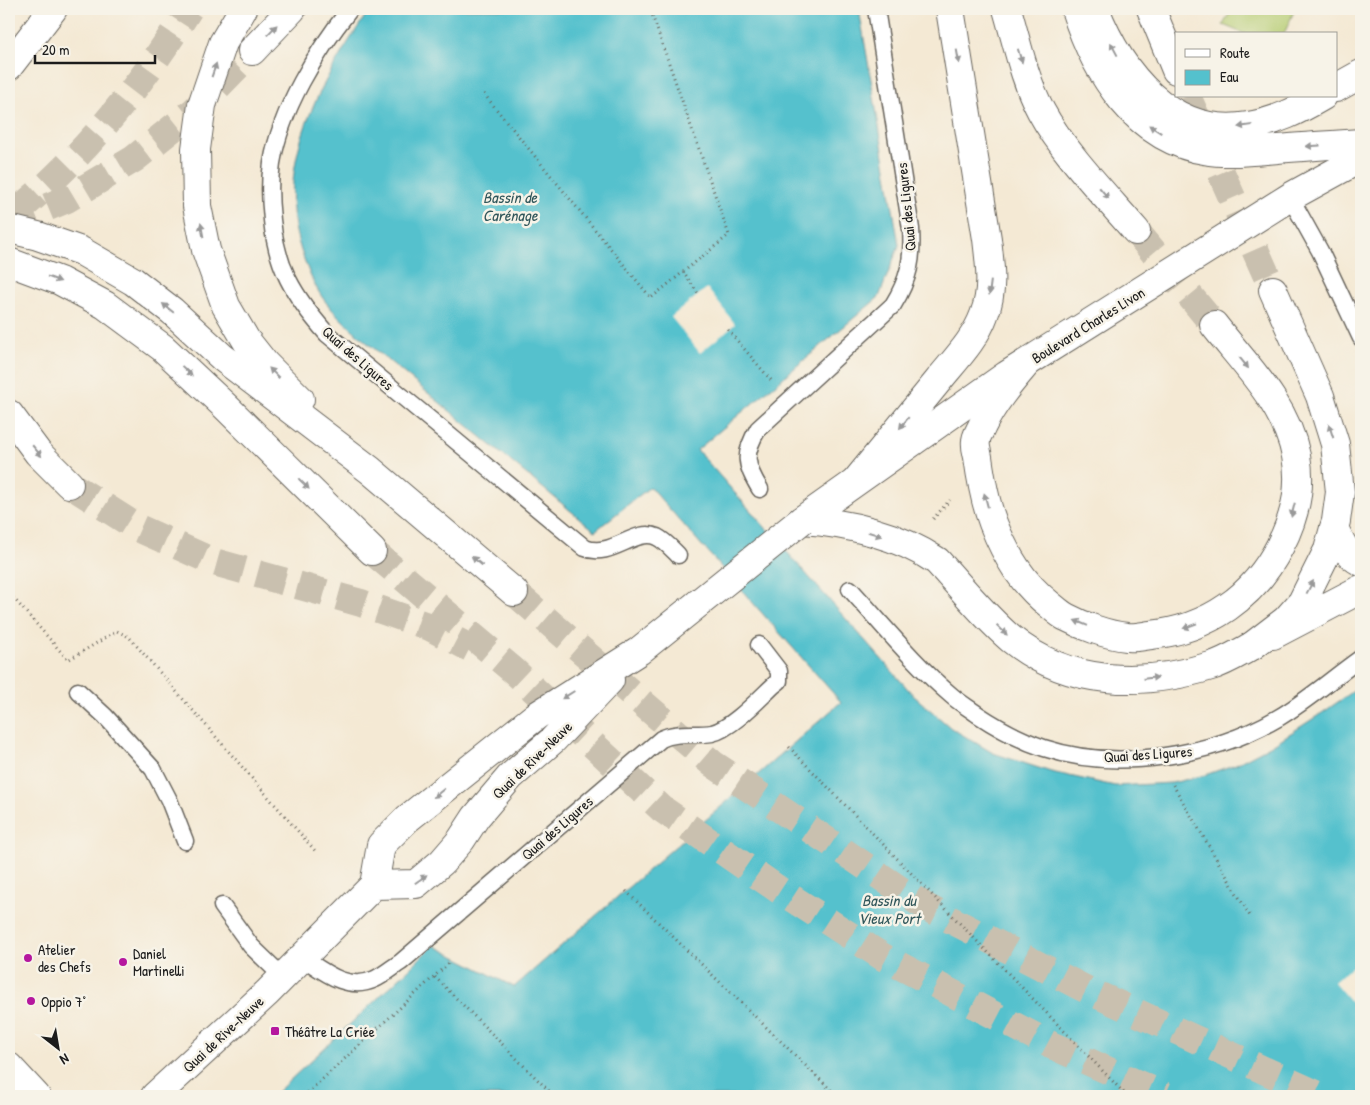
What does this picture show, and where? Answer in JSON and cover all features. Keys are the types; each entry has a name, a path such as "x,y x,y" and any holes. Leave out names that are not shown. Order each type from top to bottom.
{"main road":[{"path":"9,66 53,9"},
{"path":"243,9 223,43 202,105 196,149 197,206 206,250 226,306 246,340 265,364 370,470"},
{"path":"252,50 292,9"},
{"path":"858,480 964,348 984,315 989,295 991,276 986,239 950,9"},
{"path":"1007,9 1031,88 1041,110 1059,138 1136,231"},
{"path":"1075,9 1091,52 1114,92 1134,114 1151,128 1167,137 1209,152 1238,152 1361,143"},
{"path":"1095,9 1121,62 1144,90 1171,110 1204,125 1231,128 1249,126 1297,111 1319,98"},
{"path":"1151,9 1175,68"},
{"path":"1338,87 1361,74"},
{"name":"Boulevard Charles Livon","path":"818,516 858,480 1007,375 1290,198 1361,158"},
{"path":"9,229 38,236 81,251 133,281 172,311 223,358 370,470 514,592"},
{"path":"9,262 60,281 105,306 163,348 226,407 372,551"},
{"path":"1252,646 1286,620 1302,602 1328,550 1340,492 1335,444 1320,396 1273,290"},
{"path":"1026,364 990,411 976,441 982,483 991,517 1002,546 1020,576 1038,596 1065,616 1096,629 1128,638 1170,633 1211,618 1243,596 1272,562 1289,527 1296,500 1298,480 1296,456 1281,415 1269,394 1214,324"},
{"path":"9,414 38,453 69,484"},
{"path":"818,516 879,535 924,553 937,561 1013,640 1038,657 1066,669 1098,678 1131,680 1173,676 1213,666 1361,589"},
{"name":"Quai de Rive-Neuve","path":"155,1096 303,958 374,885 381,845 411,816 536,716 639,650 700,602 818,516"},
{"path":"1334,528 1342,546 1352,557 1361,562"},
{"name":"Quai de Rive-Neuve","path":"374,885 416,884 442,862 461,840 476,817 510,777 553,740 639,650"},
{"path":"9,1067 36,1096"}],"lane":[{"name":"Quai des Ligures","path":"350,9 328,36 314,59 286,119 272,164 270,204 274,234 287,277 297,296 327,334 584,548 595,551 604,550 646,534 656,536 665,541 678,555"},
{"name":"Quai des Ligures","path":"760,489 751,475 747,461 749,445 758,429 893,305 903,289 910,268 913,250 912,229 876,9"},
{"path":"1290,198 1320,251 1361,338"},
{"name":"Quai des Ligures","path":"850,590 928,674 953,697 1013,735 1045,748 1096,758 1129,759 1167,756 1201,750 1241,736 1278,718 1361,658"},
{"name":"Quai des Ligures","path":"303,958 336,979 352,984 374,980 401,962 661,739 668,735 720,731 774,686 779,681 779,671 759,645"},
{"path":"78,691 105,716 153,769 169,800 185,841"},
{"path":"222,906 252,946 283,977"}],"path":[{"path":"484,94 651,298 729,235 650,9"},
{"path":"1261,12 1277,9"},
{"path":"683,271 699,294"},
{"path":"728,330 774,384"},
{"path":"928,525 954,495"},
{"path":"9,595 68,660 117,631 129,637 317,853"},
{"path":"789,747 1127,1096"},
{"path":"1172,783 1250,916"},
{"path":"626,891 837,1096"},
{"path":"304,1096 456,957"},
{"path":"434,976 554,1096"}],"green space":[{"path":"1232,9 1295,9 1285,32 1240,32 1223,25"}],"water":[{"path":"370,9 859,9 899,245 879,297 697,450 914,696 951,728 993,753 1051,772 1115,786 1172,783 1205,775 1236,764 1272,745 1361,686 1361,1096 273,1096 433,945 514,987 841,702 650,487 595,531 365,341 337,315 322,297 304,259 295,225 293,192 296,159 305,127 318,96 351,37"}],"pier":[{"path":"707,288 735,324 700,353 671,317"},
{"path":"1361,959 1361,1014 1334,982"}],"tunnel":[{"path":"16,212 66,167 111,118 152,65 189,9"},
{"path":"9,223 67,199 134,159 194,111 252,51"},
{"path":"1188,98 1273,290"},
{"path":"1136,231 1214,325"},
{"path":"69,484 138,528 214,562 361,603 430,627 470,648"},
{"path":"372,551 514,671 662,809 779,890 883,957 1051,1045 1165,1096"},
{"path":"514,592 713,764 926,907 1089,991 1321,1096"}],"place":[{"name":"Atelier des Chefs","path":"28,958"},
{"name":"Daniel Martinelli","path":"123,962"},
{"name":"Oppio 7°","path":"31,1001"},
{"name":"Théâtre La Criée","path":"275,1031"}],"water label":[{"name":"Bassin de Carénage","path":"510,206"},
{"name":"Bassin du Vieux Port","path":"889,909"}]}
